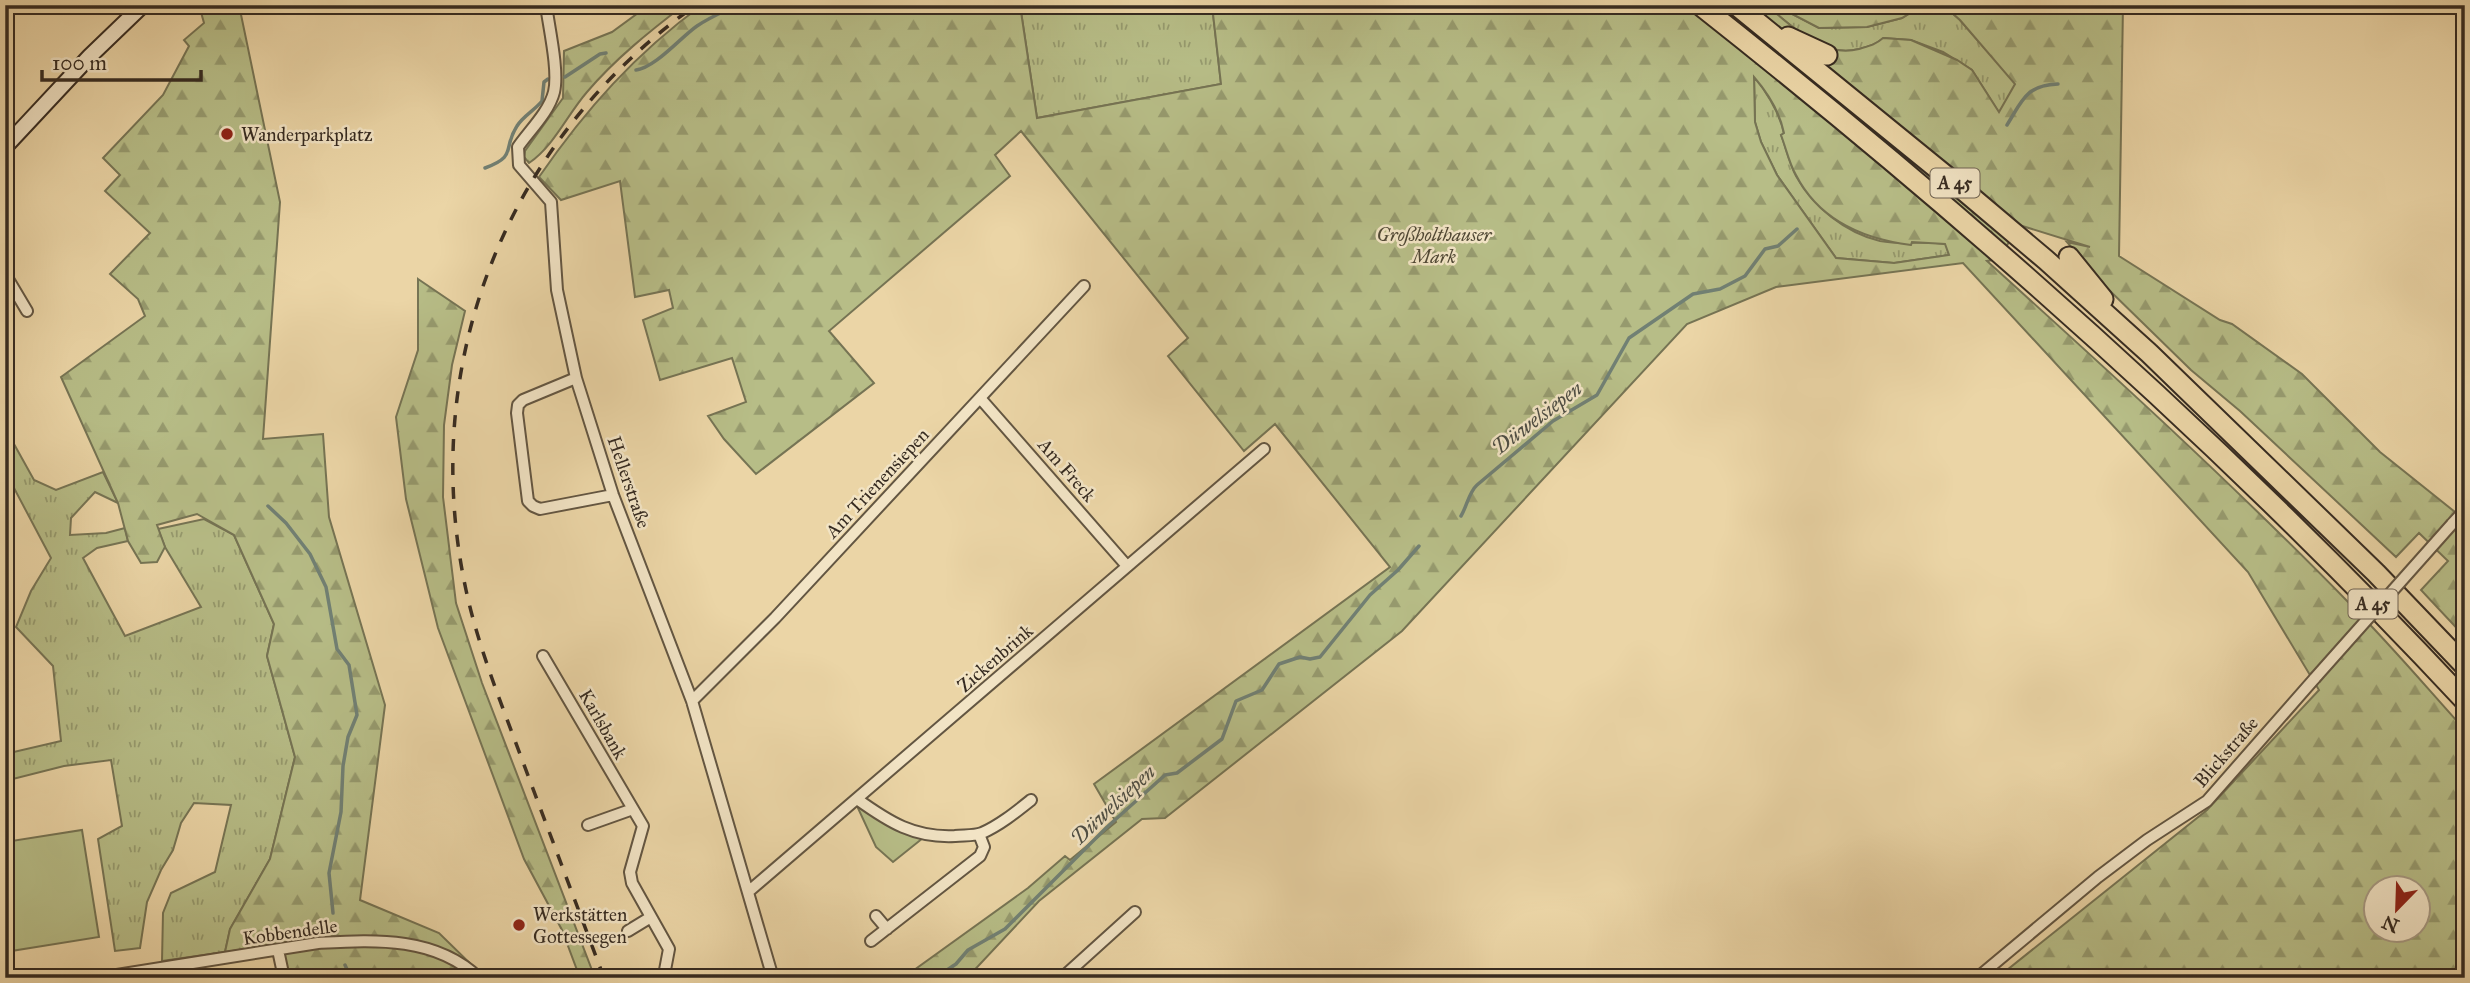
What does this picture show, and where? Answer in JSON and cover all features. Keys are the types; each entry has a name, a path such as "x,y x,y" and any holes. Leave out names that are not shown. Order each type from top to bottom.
{"highway":[{"path":"1699,5 1727,41"},
{"name":"A 45","path":"1699,5 1876,146 1971,227 2165,401 2278,509 2465,701"},
{"name":"A 45","path":"1736,5 2036,252 2149,353 2375,573 2465,666"},
{"path":"1756,20 1827,55"},
{"path":"2069,257 2149,353"},
{"path":"1999,266 2061,308"}],"main road":[{"path":"5,147 143,5"}],"street":[{"name":"Hellerstraße","path":"547,5 555,75 554,93 548,107 518,146 518,158 523,170 551,202 557,290 576,378 613,495 692,701 773,978"},
{"path":"5,274 27,311"},
{"name":"Am Trienensiepen","path":"692,701 775,618 1084,286"},
{"path":"576,378 523,400 518,405 528,501 540,509 613,495"},
{"name":"Am Freck","path":"980,398 1127,566"},
{"name":"Zickenbrink","path":"748,892 1264,449"},
{"name":"Blickstraße","path":"1977,978 2098,877 2147,840 2207,801 2465,510"},
{"name":"Karlsbank","path":"543,656 643,826 630,872 632,883 669,949 665,970 669,978"},
{"path":"857,799 882,817 913,832 939,836 979,834 1005,820 1031,800"},
{"path":"589,825 633,810"},
{"path":"872,941 980,856 984,847 979,834"},
{"path":"1062,978 1135,912"},
{"path":"876,916 887,929"},
{"path":"628,931 651,917"},
{"name":"Kobbendelle","path":"98,978 318,943 404,943 443,953 479,978"},
{"path":"278,950 284,978"}],"green space":[{"path":"199,5 239,5 280,202 263,439 323,434 329,517 385,705 360,900 439,933 485,978 287,978 279,944 225,952 230,929 270,859 295,757 267,656 274,624 234,535 197,514 157,525 165,547 157,562 141,563 128,541 118,503 61,377 145,316 138,299 110,274 150,233 105,191 120,175 103,158 163,95 189,46 184,40 204,23"},
{"path":"649,5 684,5 609,68 580,101 546,148 529,163 524,157 525,151 563,98 564,51 612,32"},
{"name":"Großholthauser Mark","path":"702,5 1020,5 1037,118 1221,84 1212,5 1923,5 1902,18 1867,27 1819,28 1779,7 1771,9 1811,40 1834,50 1859,49 1875,44 1883,38 1911,40 1957,60 1972,70 1999,112 2015,84 1960,20 1943,5 2123,5 2119,256 2220,320 2232,324 2302,374 2380,452 2465,520 2465,637 2421,590 2448,561 2419,533 2396,557 2240,411 2191,370 2106,287 2067,242 2090,247 2019,225 1999,259 1987,261 2126,387 2262,516 2365,619 2465,730 2465,978 1997,978 2207,810 2319,690 2248,572 1963,263 1776,287 1687,324 1402,631 1165,818 1142,819 1039,901 967,978 903,978 1028,888 1065,856 1070,860 1116,822 1094,784 1390,567 1275,424 1244,451 1168,356 1188,338 1021,131 995,155 1010,176 829,331 874,383 756,474 724,439 708,416 746,402 732,358 660,380 643,320 673,308 669,290 635,297 620,181 561,200 539,177 575,128 613,84 655,43","holes":["1754,77 1779,118 1784,133 1781,135 1794,170 1817,204 1844,225 1860,232 1911,245 1912,242 1945,244 1949,255 1894,263 1836,258 1777,175 1761,142 1755,122"]},
{"path":"1020,5 1212,5 1221,84 1037,118"},
{"path":"1923,5 1943,5 1960,20 2016,84 1999,113 1972,70 1943,52 1911,40 1884,38 1859,49 1834,49 1811,40 1770,9 1779,7 1819,28 1867,27 1902,18"},
{"path":"1754,76 1779,118 1784,134 1781,135 1796,176 1821,208 1843,225 1867,237 1888,242 1946,244 1949,255 1894,263 1836,258 1777,175 1761,142 1755,122"},
{"path":"418,279 465,311 452,365 444,425 443,497 456,603 482,683 595,978 580,978 562,930 524,859 438,628 406,499 396,417 418,350"},
{"path":"5,444 14,444 34,480 56,490 103,472 118,503 95,492 71,518 70,535 106,533 125,528 128,541 97,548 83,558 125,636 201,607 165,547 158,529 204,519 234,535 274,624 267,656 295,757 270,859 230,929 225,952 162,961 163,913 171,893 215,872 231,805 194,803 181,823 173,850 147,902 140,948 115,951 98,839 122,826 111,760 64,766 5,781 5,754 61,741 53,666 16,627 31,591 51,558 5,471"},
{"path":"857,806 923,838 893,862 876,847"},
{"path":"82,830 99,937 5,952 5,842"}],"waterway":[{"path":"636,70 651,64 702,23 737,5"},
{"path":"565,77 600,54 606,53"},
{"path":"485,168 506,156 517,126 542,101 544,82 548,79"},
{"name":"Düwelsiepen","path":"2007,125 2021,102 2032,91 2058,84"},
{"name":"Düwelsiepen","path":"1461,516 1477,485 1553,421 1597,395 1629,338 1693,294 1720,289 1745,276 1765,249 1778,246 1797,229"},
{"path":"268,506 286,523 310,554 326,587 337,649 349,665 357,715 348,737 343,766 341,812 329,873 333,913"},
{"name":"Düwelsiepen","path":"935,978 956,964 968,950 1005,929 1107,827 1165,775 1177,773 1222,739 1236,701 1262,690 1279,664 1300,657 1320,657 1370,595 1398,570 1419,546"},
{"path":"345,965 351,978"}],"railway":[{"path":"604,978 497,693 471,611 454,505 455,422 467,340 492,263 527,189 573,121 630,59 696,5"}],"place":[{"name":"Wanderparkplatz","path":"227,134"},
{"name":"Werkstätten Gottessegen","path":"519,925"}]}
